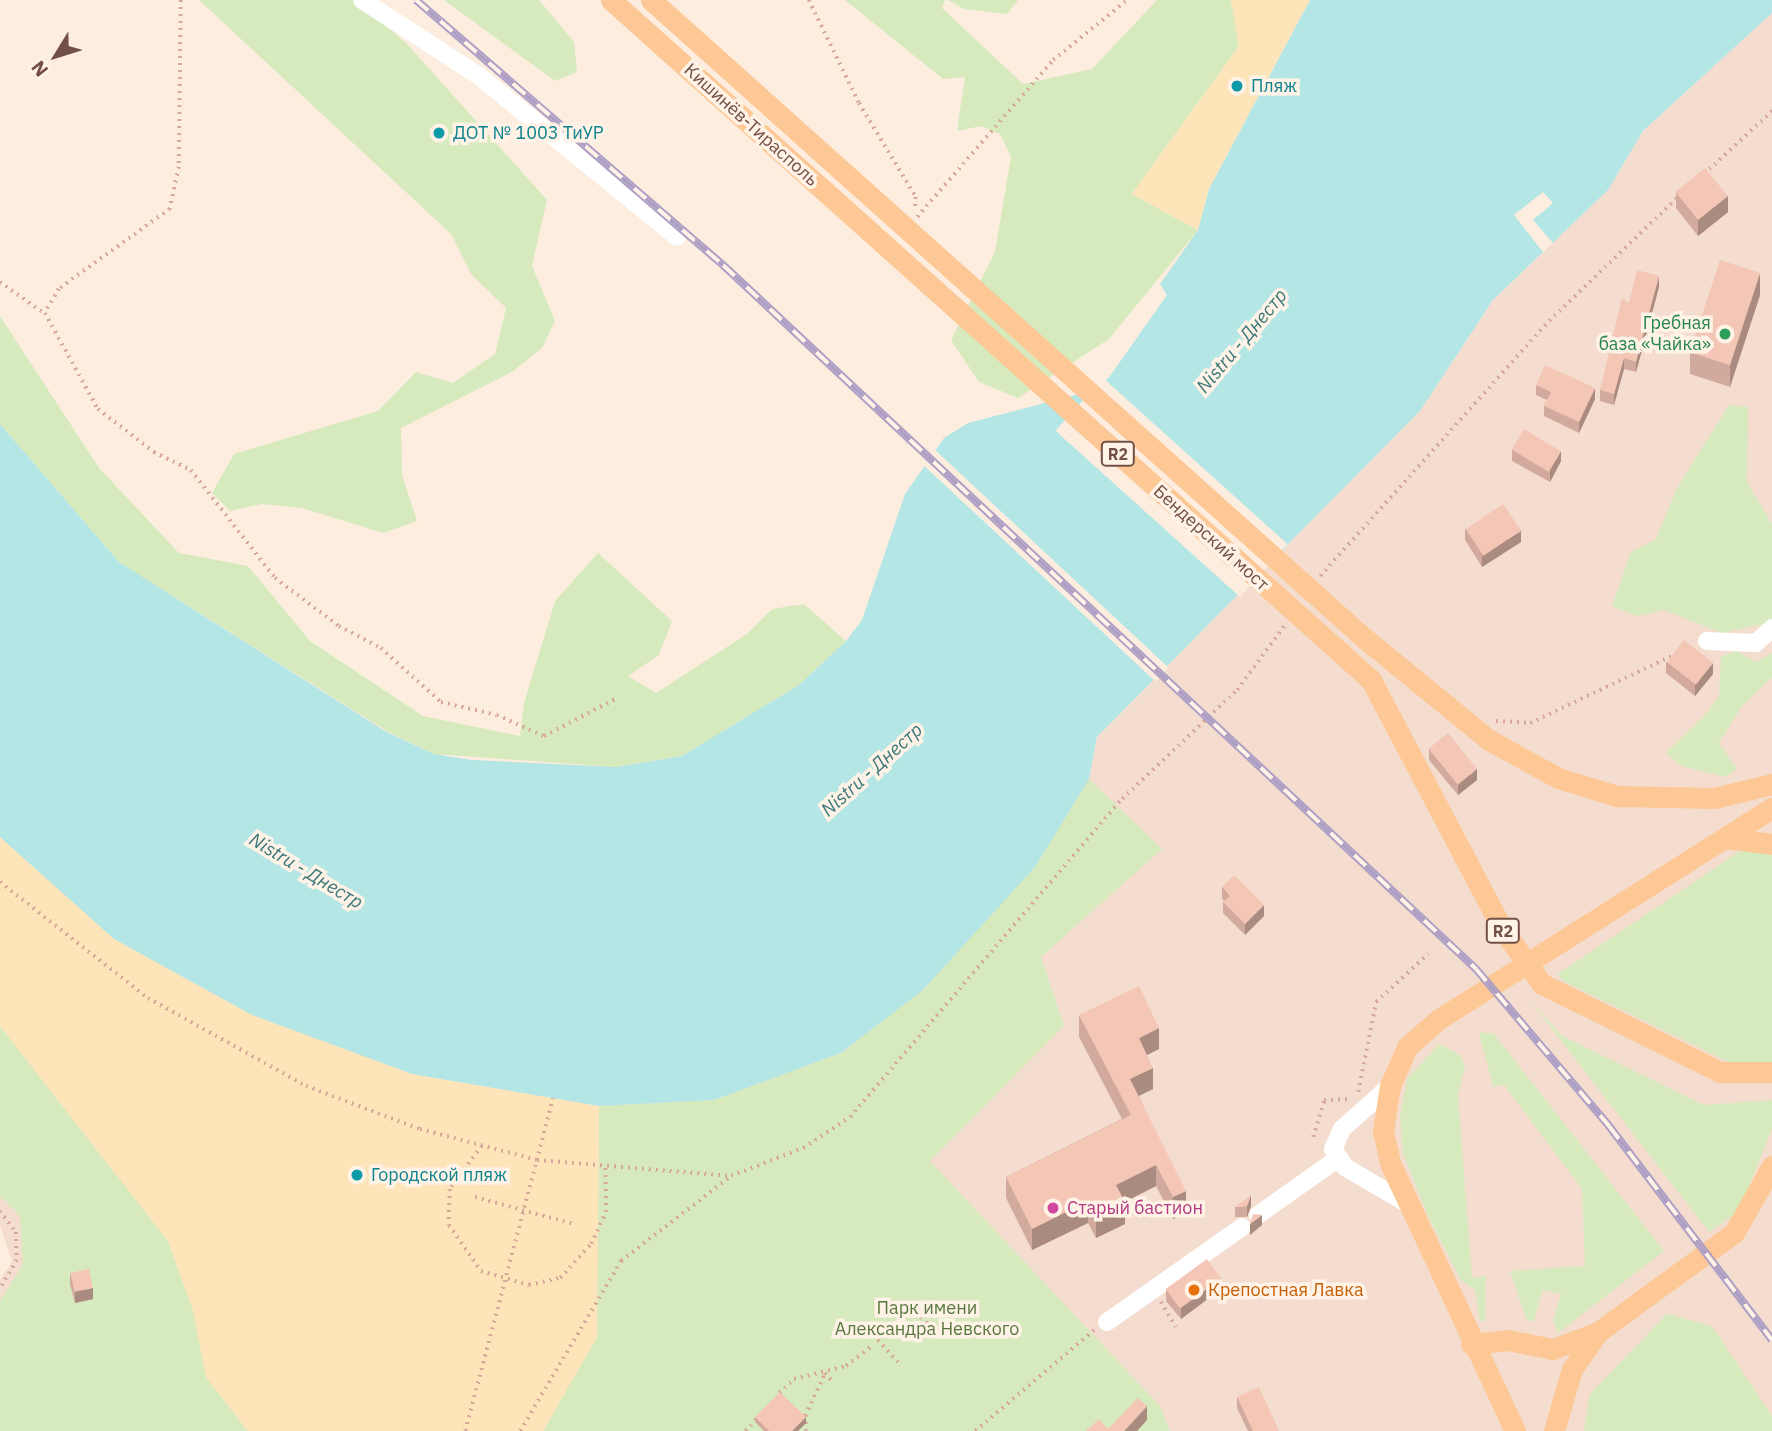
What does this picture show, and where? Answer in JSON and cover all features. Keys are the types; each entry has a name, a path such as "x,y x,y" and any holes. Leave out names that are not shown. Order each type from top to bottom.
{"main road":[{"name":"Кишинёв-Тирасполь","path":"611,0 891,249"},
{"name":"Кишинёв-Тирасполь","path":"651,0 912,225"},
{"name":"Бендерский мост","path":"912,225 1363,637 1480,733 1558,778 1647,800 1714,798 1772,784"},
{"name":"Бендерский мост","path":"891,249 1371,680 1391,710 1503,930 1542,984 1720,1072 1772,1072"},
{"name":"R2","path":"1516,1431 1471,1344 1408,1204 1382,1131 1390,1086 1407,1046 1440,1019 1565,934 1772,808"},
{"path":"1726,838 1772,844"},
{"path":"1471,1344 1507,1340 1553,1349 1598,1332 1645,1301 1722,1243 1742,1222 1772,1166"},
{"path":"1554,1431 1572,1369 1598,1332"}],"lane":[{"path":"362,0 479,76 677,237"},
{"path":"1707,641 1756,643 1772,628"},
{"path":"1390,1086 1342,1129 1333,1149 1337,1159 1408,1204"},
{"path":"1258,1215 1337,1159"},
{"path":"1100,1326 1242,1227"}],"path":[{"path":"45,313 59,289 170,209 178,167 181,0"},
{"path":"809,0 859,103 916,197 912,225"},
{"path":"912,225 1053,60 1126,0"},
{"path":"1697,180 1772,111"},
{"path":"1313,587 1549,321 1687,188"},
{"path":"0,282 45,313 97,410 154,452 191,470 275,578 338,626 381,648 441,702 497,715 544,736 617,698"},
{"path":"520,1431 621,1261 731,1176 803,1148 850,1117 1122,799 1237,690 1290,618"},
{"path":"1485,718 1530,723 1707,641"},
{"path":"0,882 148,998 306,1086 482,1146 537,1160 731,1176"},
{"path":"1313,1137 1324,1100 1358,1100 1358,1069 1376,1002 1428,954"},
{"path":"465,1431 553,1098"},
{"path":"482,1146 450,1189 449,1225 481,1271 505,1281 528,1285 560,1278 577,1266 606,1212 605,1166"},
{"path":"475,1197 574,1224"},
{"path":"0,1211 16,1232 16,1260 0,1289"},
{"path":"1153,1287 1176,1327"},
{"path":"911,1307 932,1328"},
{"path":"975,1431 1100,1326"},
{"path":"878,1340 898,1362"},
{"path":"775,1398 794,1379 825,1373 872,1346"},
{"path":"825,1373 834,1383"},
{"path":"806,1431 805,1416 825,1373"},
{"path":"745,1431 767,1407"},
{"path":"751,1425 757,1431"}],"shaded area":[{"path":"1772,13 1772,1431 0,1431 0,1280 12,1262 0,1225 0,837 412,1074 599,1106 714,1100 841,1053 1089,779 1097,737 1420,411 1493,300 1608,190 1643,131"}],"green space":[{"path":"199,0 357,0 407,44 547,200 532,266 555,321 542,348 512,372 401,428 402,475 417,521 383,533 302,508 262,504 230,511 212,493 234,454 378,411 416,372 453,383 495,354 506,308 471,274 451,234"},
{"path":"444,0 539,0 574,42 577,72 555,81"},
{"path":"845,0 945,0 942,8 1023,84 1092,69 1157,0 1231,0 1239,46 1132,194 1198,230 1109,339 1018,398 979,382 951,340 995,252 1011,157 1000,134 981,126 957,131 965,77 943,79"},
{"path":"948,0 1018,0 1007,14 964,9"},
{"path":"0,316 99,468 179,553 248,566 310,641 423,716 520,736 524,703 555,601 598,553 672,621 659,655 628,676 656,693 747,634 772,609 804,604 846,641 799,685 682,756 616,767 434,754 385,730 119,562 0,424"},
{"path":"1729,405 1748,407 1747,482 1772,524 1772,622 1722,633 1664,610 1637,616 1612,606 1631,552 1656,539 1677,488"},
{"path":"1736,651 1757,662 1772,653 1772,677 1742,706 1719,743 1737,769 1726,777 1681,766 1666,753 1708,712 1719,696 1721,657"},
{"name":"Парк имени Александра Невского","path":"1089,779 1162,849 1041,957 1064,1026 930,1161 1160,1406 1170,1431 543,1431 597,1337 599,1106 714,1100 841,1053 923,990 1034,867"},
{"path":"1740,851 1772,851 1772,1064 1741,1068 1563,981 1558,974"},
{"path":"1529,999 1562,1036 1704,1105 1772,1100 1772,1129 1739,1211 1709,1232"},
{"path":"0,1026 168,1241 193,1310 206,1377 248,1431 0,1431 0,1301 23,1264 20,1216 0,1196"},
{"path":"1479,1032 1494,1034 1664,1251 1558,1333 1553,1320 1561,1294 1542,1290 1534,1322 1526,1319 1510,1271 1585,1266 1582,1189 1504,1085 1493,1087"},
{"path":"1439,1044 1460,1055 1465,1067 1458,1096 1472,1278 1486,1276 1485,1321 1480,1321 1475,1290 1461,1280 1428,1216 1403,1153 1400,1117 1407,1079"},
{"path":"1667,1314 1712,1326 1772,1416 1772,1431 1584,1431 1590,1394"}],"sand":[{"name":"Пляж","path":"1231,0 1310,0 1209,189 1198,230 1132,194 1239,46"},
{"name":"Городской пляж","path":"0,837 114,939 412,1074 599,1106 597,1337 543,1431 248,1431 206,1377 193,1310 168,1241 0,1026"}],"water":[{"name":"Nistru - Днестр","path":"1310,0 1772,0 1772,13 1643,131 1608,190 1493,300 1420,411 1097,737 1089,779 1035,867 923,990 841,1053 714,1100 599,1106 412,1074 252,1015 114,939 0,837 0,424 119,562 385,731 434,754 472,760 616,767 682,756 799,685 846,641 862,620 905,494 944,438 968,423 1098,389 1110,376 1167,295 1160,284 1198,230 1209,189"}],"pier":[{"path":"1543,192 1553,203 1533,220 1553,243 1543,252 1514,215"},
{"path":"1103,378 1287,544 1240,597 1055,431"},
{"path":"933,448 1168,668 1156,681 920,462"}],"building":[{"path":"1705,168 1728,196 1698,220 1675,192"},
{"name":"Гребная база «Чайка»","path":"1720,260 1760,273 1730,365 1690,352"},
{"path":"1637,270 1659,276 1636,362 1624,358 1614,394 1600,390 1622,298 1629,303"},
{"path":"1545,365 1595,388 1579,422 1544,406 1551,392 1536,385"},
{"path":"1524,429 1561,451 1548,472 1512,450"},
{"path":"1503,504 1521,531 1484,556 1466,529"},
{"path":"1684,640 1713,663 1696,685 1667,662"},
{"path":"1448,733 1477,769 1458,784 1429,749"},
{"path":"1234,875 1264,905 1245,924 1223,902 1230,896 1222,887"},
{"path":"1139,986 1159,1028 1139,1038 1153,1068 1130,1079 1186,1191 1173,1197 1156,1165 1116,1185 1125,1202 1096,1217 1088,1201 1032,1229 1006,1177 1131,1115 1079,1015"},
{"path":"1251,1195 1247,1206 1235,1207"},
{"path":"1253,1214 1262,1215 1250,1224"},
{"path":"1207,1259 1221,1278 1180,1308 1166,1289"},
{"path":"89,1269 93,1288 74,1292 70,1273"},
{"path":"1259,1387 1279,1431 1253,1431 1237,1397"},
{"path":"780,1392 806,1417 792,1431 769,1431 755,1417"},
{"path":"1138,1398 1147,1406 1124,1431 1086,1431 1099,1419 1108,1429"}],"railway":[{"path":"416,0 723,265 1476,969 1609,1126 1772,1340"}],"place":[{"name":"Пляж","path":"1237,86"},
{"name":"ДОТ № 1003 ТиУР","path":"439,133"},
{"name":"Гребная база «Чайка»","path":"1725,334"},
{"name":"Городской пляж","path":"357,1175"},
{"name":"Старый бастион","path":"1053,1208"},
{"name":"Крепостная Лавка","path":"1194,1290"}]}
